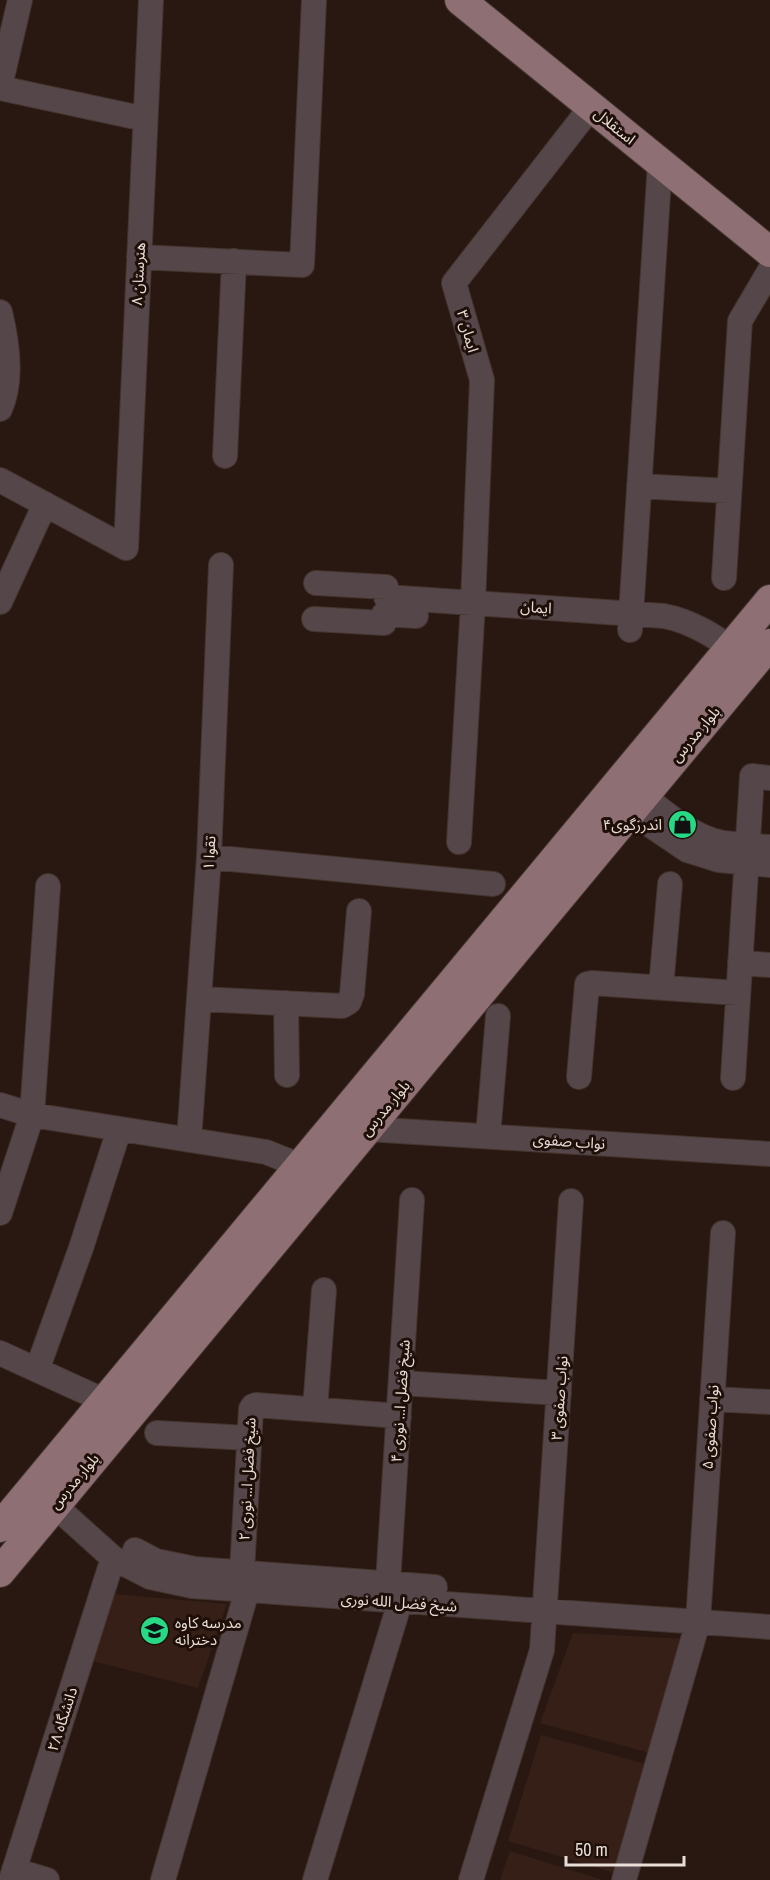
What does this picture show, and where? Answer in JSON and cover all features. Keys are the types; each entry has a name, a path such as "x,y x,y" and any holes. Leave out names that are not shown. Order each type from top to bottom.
{"main road":[{"name":"استقلال","path":"460,0 770,252"},
{"name":"بلوار مدرس","path":"0,1572 637,804 744,658 770,600"},
{"name":"بلوار مدرس","path":"0,1527 301,1166 744,658"}],"street":[{"path":"20,0 0,87 145,119"},
{"name":"هنرستان ۸","path":"45,504 126,548 151,0"},
{"path":"139,257 302,265 314,0"},
{"name":"ایمان ۳","path":"473,611 482,380 454,283 591,107"},
{"path":"631,622 660,163"},
{"path":"225,456 234,261"},
{"path":"724,578 741,321 770,270"},
{"path":"0,312 6,337 8,371 0,409"},
{"path":"0,480 45,504 0,603"},
{"path":"639,486 729,491"},
{"name":"تقوا ۱","path":"189,1140 209,857 221,565"},
{"name":"ایمان","path":"316,582 386,587 386,597 473,611 631,622 664,616 684,620 703,629 744,658"},
{"path":"459,842 473,611"},
{"name":"ایمان","path":"314,619 384,623 384,614 473,611"},
{"path":"733,1078 740,963 754,852 752,776 770,778"},
{"path":"637,804 687,850 719,860 754,852"},
{"path":"754,852 770,865"},
{"path":"209,857 493,884"},
{"path":"661,987 670,884"},
{"path":"0,1214 32,1115 48,886"},
{"path":"199,999 342,1006 349,1002 352,994 359,911"},
{"path":"740,963 770,965"},
{"path":"579,1077 587,984 738,993"},
{"path":"286,1003 287,1075"},
{"path":"488,1137 498,1016"},
{"path":"0,1105 32,1115 266,1152 301,1166"},
{"name":"نواب صفوی","path":"367,1129 770,1154"},
{"path":"37,1370 81,1248 119,1130"},
{"name":"شیخ فضل ا... نوری ۴","path":"315,1880 392,1596 399,1416 412,1200"},
{"name":"نواب صفوی ۳","path":"471,1880 542,1650 571,1201"},
{"name":"نواب صفوی ۵","path":"624,1880 699,1614 723,1233"},
{"path":"315,1409 324,1290"},
{"path":"0,1353 105,1401"},
{"path":"401,1383 559,1393"},
{"path":"712,1399 770,1402"},
{"name":"شیخ فضل ا... نوری ۲","path":"163,1880 244,1581 248,1438 253,1406 399,1416"},
{"path":"157,1433 248,1438"},
{"name":"شیخ فضل الله نوری","path":"60,1498 113,1558 150,1577 192,1586 244,1581"},
{"name":"شیخ فضل الله نوری","path":"60,1498 123,1544 156,1562 244,1581 392,1596 546,1603 699,1614 770,1627"},
{"name":"دانشگاه ۲۸","path":"13,1875 113,1558"},
{"name":"شیخ فضل الله نوری","path":"699,1614 770,1610"},
{"path":"13,1875 47,1880"}],"shaded area":[{"name":"مدرسه کاوه دخترانه","path":"102,1593 227,1604 198,1688 81,1658"},
{"path":"573,1633 688,1639 650,1753 540,1723"},
{"path":"541,1735 649,1765 615,1873 508,1841"},
{"path":"510,1851 603,1880 500,1880"}],"place":[{"name":"اندرزگوی۴","path":"683,824"},
{"name":"مدرسه کاوه دخترانه","path":"154,1631"}]}
